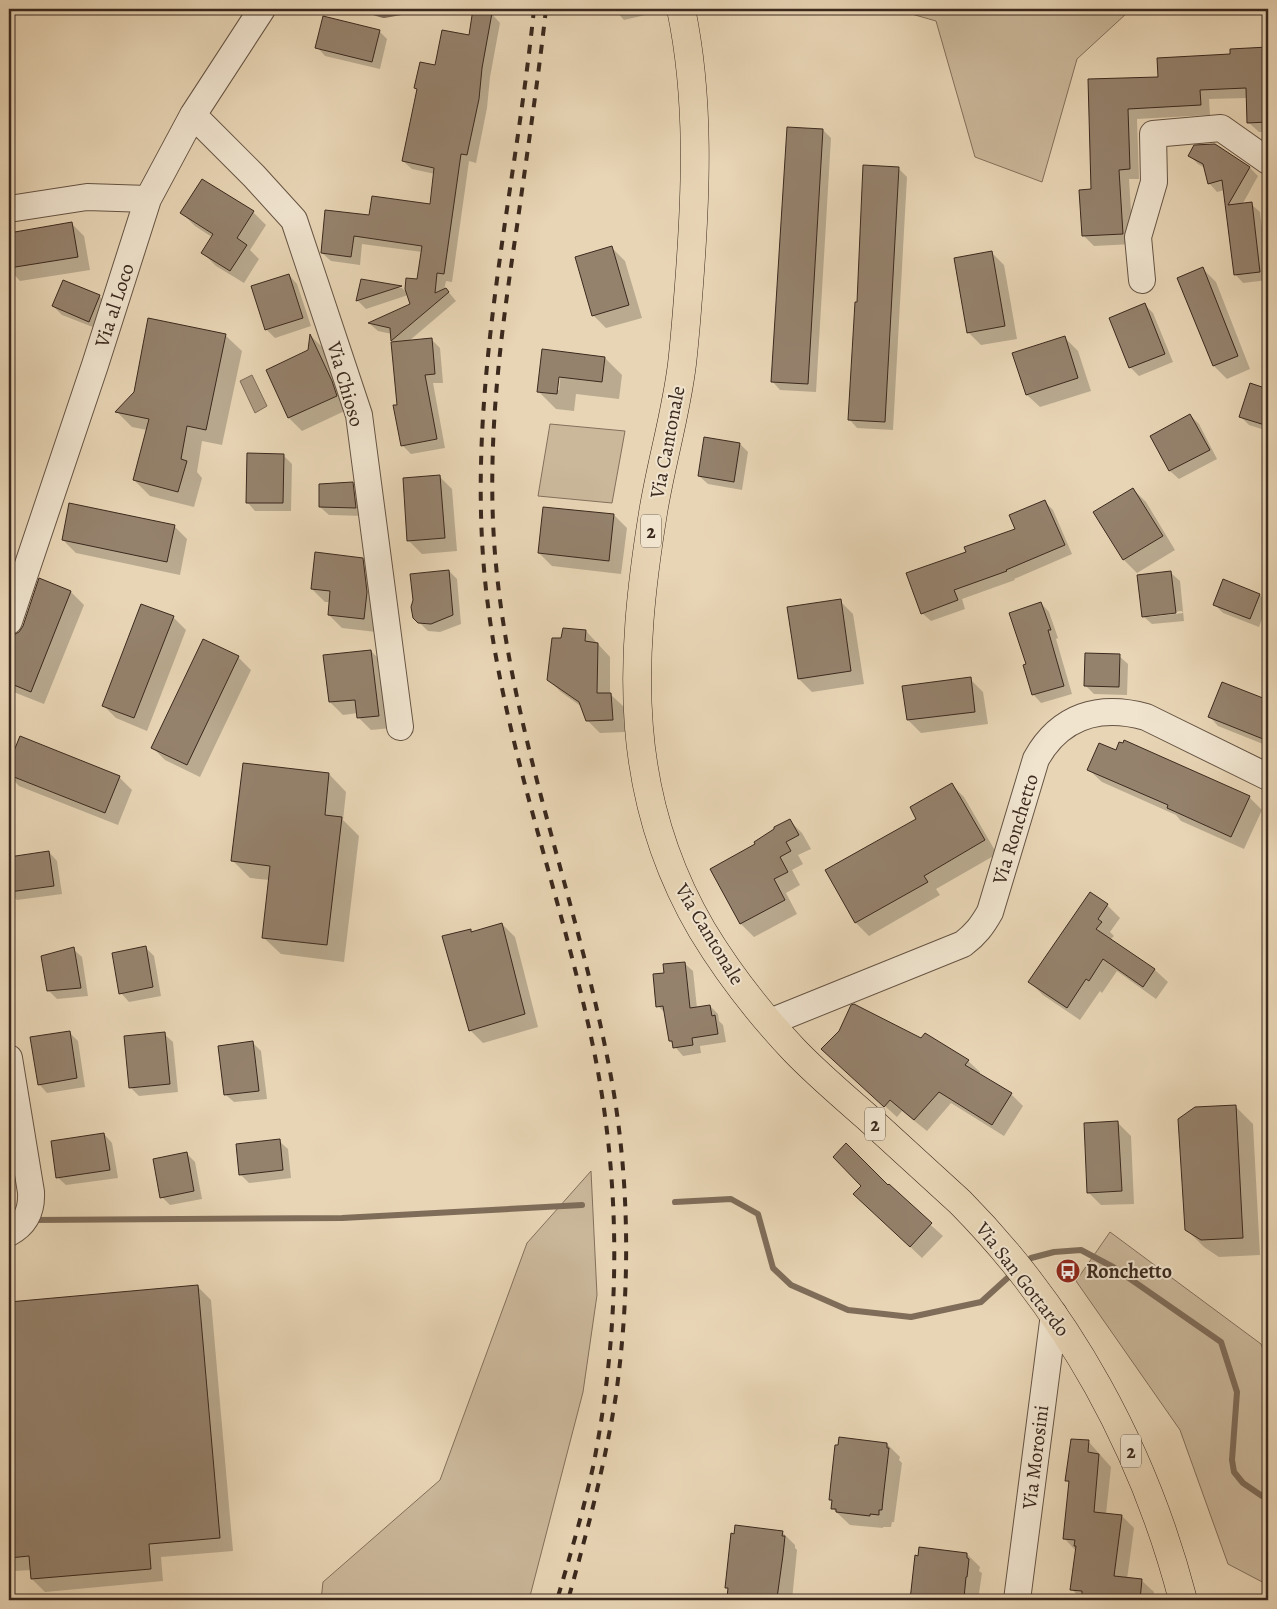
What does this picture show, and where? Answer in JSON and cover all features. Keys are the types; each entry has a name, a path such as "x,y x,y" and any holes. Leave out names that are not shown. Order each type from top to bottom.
{"main road":[{"name":"Via Cantonale","path":"681,9 686,33 695,141 694,207 682,366 653,512 640,608 636,686 638,716 643,766 652,808 675,876 690,907 715,950 770,1022"},
{"name":"Via San Gottardo","path":"770,1022 796,1052 822,1077 982,1224 1054,1314 1103,1394 1124,1435 1162,1528 1183,1600"}],"street":[{"name":"Via al Loco","path":"9,622 148,199 193,115 262,9"},
{"name":"Via Chioso","path":"193,115 254,176 294,220 358,415 400,727"},
{"path":"1142,280 1138,237 1154,182 1153,134 1221,128 1268,161"},
{"path":"9,209 87,197 148,199"},
{"name":"Via Ronchetto","path":"770,1022 963,944 975,935 990,912 1036,759 1044,745 1059,729 1075,720 1096,713 1113,711 1129,712 1146,717 1268,777"},
{"path":"9,1058 31,1192 21,1221"},
{"name":"Via Morosini","path":"1017,1600 1054,1314"}],"shaded area":[{"path":"894,9 1140,9 1127,13 1077,59 1042,182 975,157 936,21"},
{"path":"252,375 267,406 255,413 240,381"},
{"path":"550,424 625,431 612,503 538,496"},
{"path":"591,1171 597,1295 583,1392 529,1600 321,1600 323,1582 440,1480 527,1243"},
{"path":"1110,1232 1261,1344 1268,1361 1268,1585 1228,1564 1180,1430 1076,1281"}],"building":[{"path":"473,9 492,13 482,68 479,99 467,155 461,154 444,274 437,273 435,293 446,288 449,292 391,341 390,328 368,323 410,304 405,289 406,278 417,279 422,246 354,236 351,257 321,253 325,210 369,215 372,196 430,204 434,168 402,161 417,89 414,88 420,62 435,65 442,30 469,35"},
{"path":"323,16 380,30 372,62 315,48"},
{"path":"1268,47 1268,122 1247,123 1246,88 1200,90 1201,105 1128,109 1130,169 1119,170 1123,234 1082,236 1079,190 1091,189 1088,79 1158,77 1157,58 1230,54 1230,49"},
{"path":"787,127 823,129 808,384 771,382"},
{"path":"1215,144 1250,167 1228,205 1252,202 1260,272 1234,275 1222,180 1208,184 1203,164 1188,156 1194,145"},
{"path":"863,165 899,167 885,422 848,420 855,302 857,302"},
{"path":"202,179 254,211 237,238 247,245 230,271 201,253 213,234 180,213"},
{"path":"72,222 78,257 9,268 9,233"},
{"path":"612,246 629,305 592,316 575,257"},
{"path":"992,251 1005,326 967,333 954,258"},
{"path":"1203,267 1238,356 1213,366 1177,278"},
{"path":"289,274 303,318 265,330 251,286"},
{"path":"361,279 402,286 356,301"},
{"path":"63,280 100,295 89,322 52,306"},
{"path":"1145,303 1165,354 1129,368 1109,318"},
{"path":"148,318 226,334 206,430 187,426 181,459 187,461 178,492 133,480 149,419 115,412 134,392"},
{"path":"310,334 337,396 288,418 266,370 308,350"},
{"path":"1065,336 1078,378 1026,395 1012,353"},
{"path":"432,338 435,374 425,375 437,439 401,446 393,405 397,405 391,342"},
{"path":"542,349 605,357 602,382 559,377 557,394 537,392"},
{"path":"1250,383 1268,389 1268,426 1239,417"},
{"path":"1190,414 1210,450 1169,471 1150,436"},
{"path":"704,437 740,443 734,482 698,476"},
{"path":"247,453 284,454 283,503 246,503"},
{"path":"440,475 445,538 407,541 403,478"},
{"path":"353,482 356,508 319,507 319,484"},
{"path":"1133,488 1163,536 1123,560 1093,512"},
{"path":"1045,500 1065,545 1007,571 954,590 958,600 921,614 906,573 966,552 964,547 1015,529 1009,515"},
{"path":"69,503 175,525 167,562 62,540"},
{"path":"543,507 614,514 609,561 538,553"},
{"path":"315,552 363,558 367,592 364,619 328,615 330,591 311,589"},
{"path":"449,570 453,615 431,624 418,623 413,618 411,607 413,600 410,574"},
{"path":"1171,571 1176,613 1142,617 1137,575"},
{"path":"39,578 71,591 31,692 9,683 9,649 15,634 23,626"},
{"path":"1223,579 1260,594 1250,619 1213,605"},
{"path":"841,599 851,671 798,679 787,607"},
{"path":"1041,602 1051,630 1048,630 1064,686 1032,695 1023,665 1026,664 1009,613"},
{"path":"141,604 174,616 134,718 102,706"},
{"path":"563,628 586,630 585,641 598,643 597,693 611,693 613,720 586,721 579,702 547,680 552,638 561,638"},
{"path":"203,639 239,656 187,765 151,748"},
{"path":"371,650 379,716 357,718 355,700 329,702 323,655"},
{"path":"1085,653 1120,654 1119,687 1084,686"},
{"path":"971,677 975,712 907,720 902,686"},
{"path":"1222,682 1268,700 1268,741 1208,717"},
{"path":"20,736 120,776 105,813 9,775 9,763"},
{"path":"1124,740 1250,796 1231,837 1167,808 1168,805 1087,770 1099,743 1116,750 1119,742 1123,743"},
{"path":"243,763 329,773 325,815 342,817 327,945 262,938 270,866 231,861"},
{"path":"952,783 985,840 924,876 928,882 855,923 825,870 916,819 910,807"},
{"path":"790,819 799,835 786,842 791,851 780,857 788,872 774,879 785,900 740,924 710,869 755,844 754,842 774,829 774,827"},
{"path":"49,851 54,886 9,892 9,857"},
{"path":"1090,892 1108,904 1098,919 1102,922 1096,929 1155,969 1143,987 1103,959 1089,981 1086,979 1067,1008 1028,982"},
{"path":"502,923 525,1014 469,1031 442,936 471,929 471,932"},
{"path":"146,946 153,987 119,994 112,953"},
{"path":"74,947 81,988 47,991 41,956"},
{"path":"685,962 690,1008 710,1005 712,1016 715,1015 718,1034 692,1038 693,1045 673,1048 672,1041 669,1041 663,1006 656,1007 653,974 664,973 663,964"},
{"path":"854,1004 921,1038 925,1033 969,1060 965,1065 1012,1093 992,1125 939,1092 914,1120 890,1100 884,1107 821,1049 839,1031 851,1005"},
{"path":"70,1031 77,1078 38,1085 30,1037"},
{"path":"165,1032 170,1084 129,1088 124,1036"},
{"path":"253,1041 259,1091 224,1095 218,1046"},
{"path":"1236,1105 1243,1238 1201,1240 1185,1230 1178,1119 1195,1107"},
{"path":"1118,1121 1122,1191 1087,1193 1084,1123"},
{"path":"104,1133 110,1170 56,1178 51,1141"},
{"path":"280,1139 283,1170 239,1175 236,1144"},
{"path":"846,1143 888,1185 932,1223 910,1247 853,1194 861,1186 833,1157"},
{"path":"187,1152 194,1191 160,1198 153,1159"},
{"path":"198,1285 220,1538 149,1544 151,1569 31,1579 29,1556 9,1558 9,1302"},
{"path":"839,1437 887,1443 887,1448 889,1448 882,1510 879,1510 879,1515 870,1514 870,1516 836,1512 836,1509 831,1509 832,1500 829,1500 835,1445 838,1445"},
{"path":"1071,1439 1089,1440 1088,1452 1099,1454 1094,1512 1122,1515 1114,1576 1142,1579 1140,1600 1082,1600 1082,1591 1070,1590 1076,1546 1074,1546 1075,1540 1063,1539 1069,1481 1065,1481"},
{"path":"735,1525 783,1531 782,1536 785,1536 783,1555 777,1598 775,1597 775,1600 732,1600 732,1597 727,1597 728,1588 725,1588 731,1533 734,1534"},
{"path":"919,1547 967,1553 967,1558 969,1559 964,1598 962,1600 910,1600 915,1555 918,1556"}],"waterway":[{"path":"363,9 384,15 418,9"},
{"path":"675,1202 731,1199 758,1214 773,1268 791,1285 848,1310 911,1317 981,1302 1013,1273"},
{"path":"31,1220 342,1218 582,1205"},
{"path":"1023,1265 1031,1258 1054,1252 1081,1250 1113,1267 1221,1342 1237,1392 1232,1460 1234,1472 1243,1483 1268,1498"}],"railway":[{"path":"534,9 494,303 486,376 481,450 481,524 487,598 508,714 521,771 568,941 595,1056 610,1158 614,1262 613,1313 602,1416 589,1484 557,1600"},
{"path":"546,9 500,353 493,437 493,522 496,565 505,632 517,697 532,762 600,1022 613,1088 623,1164 626,1241 626,1280 621,1357 612,1421 589,1524 568,1600"}],"place":[{"name":"Ronchetto","path":"1068,1271"}]}
